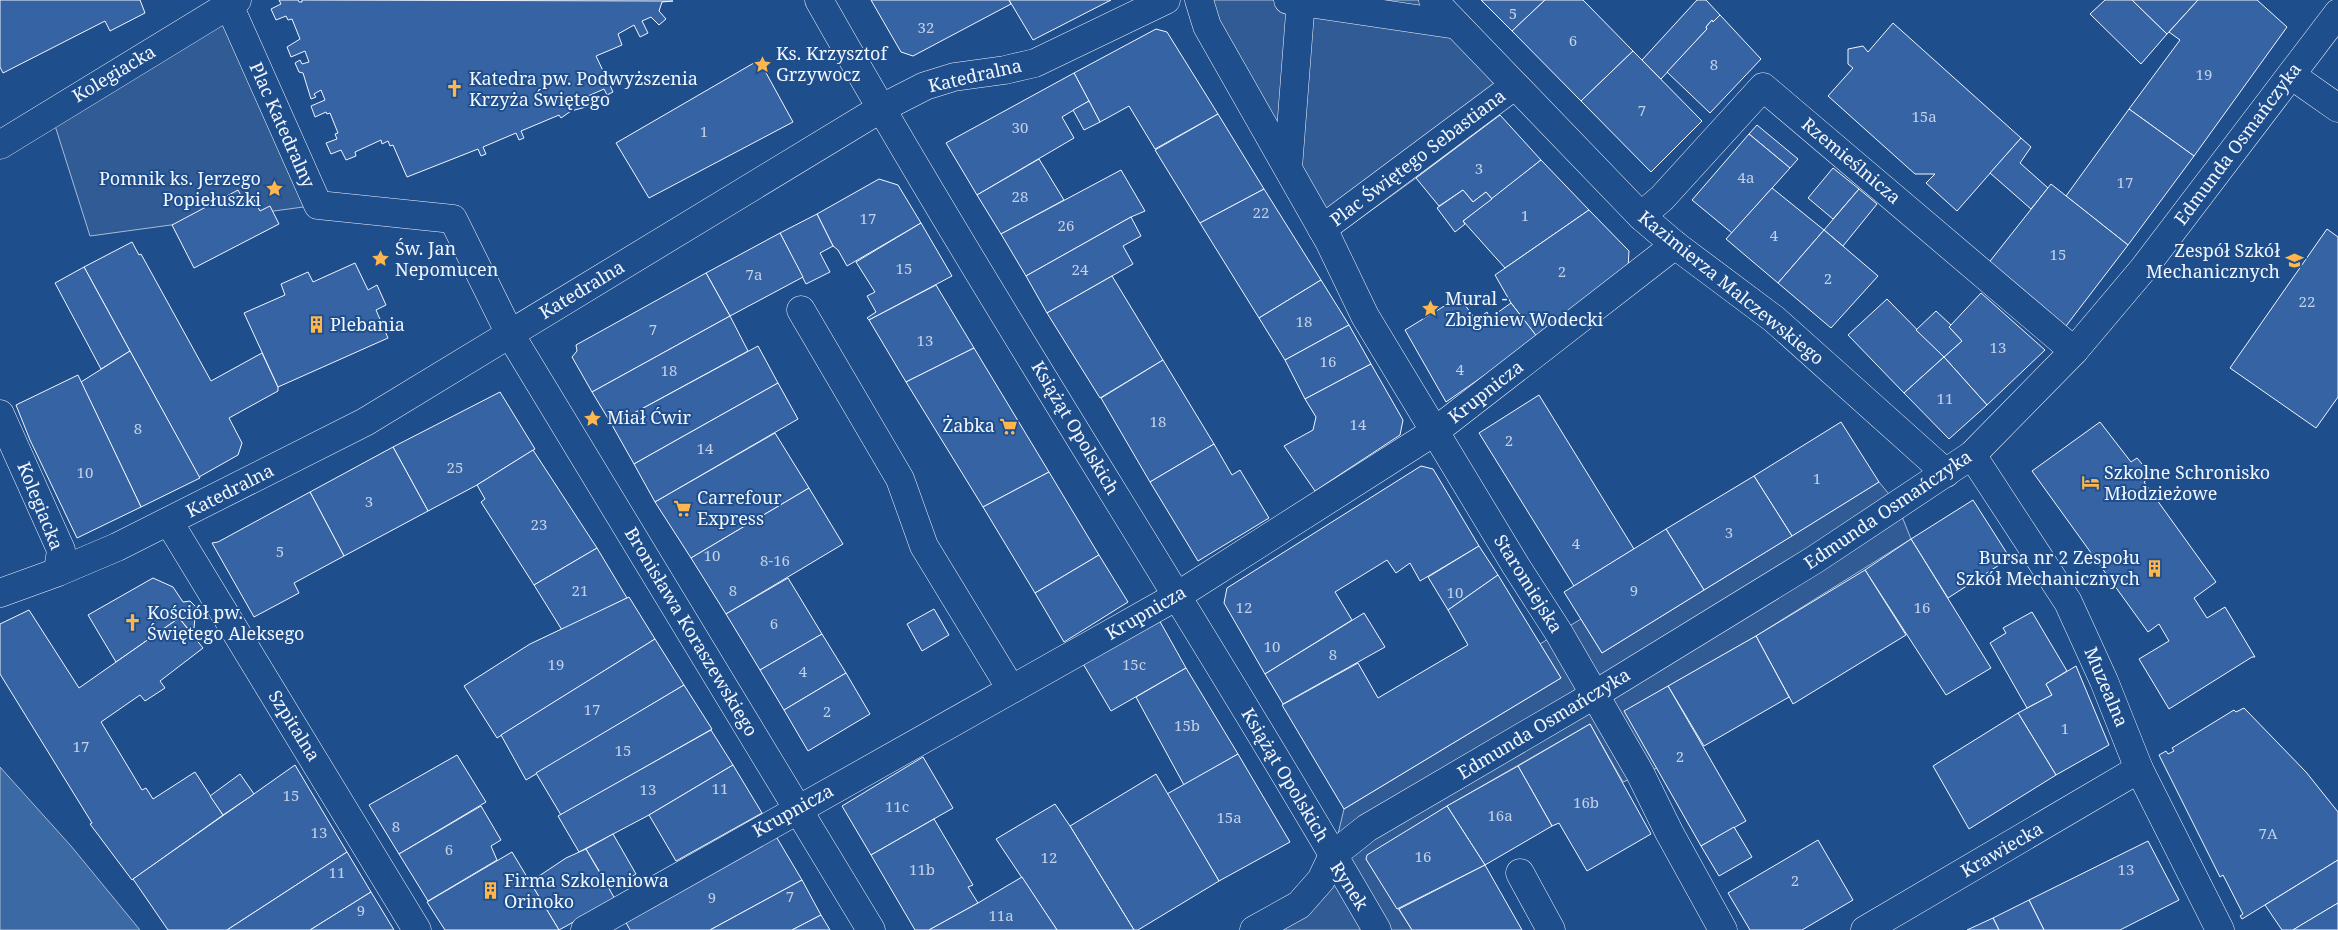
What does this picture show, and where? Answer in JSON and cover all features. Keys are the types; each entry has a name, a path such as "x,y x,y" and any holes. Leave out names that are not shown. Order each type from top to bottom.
{"street":[{"name":"Książąt Opolskich","path":"819,0 880,109 1333,855"},
{"name":"Katedralna","path":"0,593 58,572 169,522 365,422 880,109 925,86 1035,63 1166,0"},
{"name":"Plac Świętego Sebastiana","path":"1199,0 1207,26 1326,235 1519,91 1433,0"},
{"name":"Edmunda Osmańczyka","path":"1333,855 1367,828 1594,696 1814,560 1972,455 2074,351 2144,268 2332,22 2335,0"},
{"path":"1288,168 1296,1 1457,25"},
{"name":"Kolegiacka","path":"0,145 233,2"},
{"name":"Plac Katedralny","path":"233,2 318,205 453,219 510,334"},
{"path":"2291,75 2338,108"},
{"name":"Rzemieślnicza","path":"1641,216 1662,198 1762,87 2074,351"},
{"name":"Kazimierza Malczewskiego","path":"1519,91 1641,216 1675,245 1774,319 1946,473"},
{"name":"Staromiejska","path":"1326,235 1365,316 1434,432 1559,633 1640,773 1669,832 1723,930"},
{"name":"Krupnicza","path":"585,930 798,808 1177,596 1434,432 1675,245"},
{"path":"801,310 900,479 924,546 1011,689"},
{"name":"Bronisława Koraszewskiego","path":"510,334 871,930"},
{"name":"Kolegiacka","path":"0,414 61,550 58,572"},
{"name":"Muzealna","path":"1972,455 2068,602 2100,672 2140,769 2219,927"},
{"name":"Szpitalna","path":"169,522 417,930"},
{"name":"Krawiecka","path":"1865,930 2140,769"},
{"name":"Rynek","path":"1254,930 1299,905 1321,880 1333,855"},
{"name":"Rynek","path":"1333,855 1376,930"},
{"path":"1520,873 1551,930"}],"shaded area":[{"path":"1199,0 1433,0 1523,96 1416,178 1329,241"},
{"path":"229,5 318,205 90,236 51,113"},
{"path":"1879,482 1897,504 1911,539 1756,636 1625,711 1657,768 1623,782 1590,724 1447,806 1366,859 1412,930 1254,930 1333,855 1344,809 1561,678 1540,644 1581,619 1602,653"},
{"path":"0,767 71,846 140,930 0,930"}],"building":[{"path":"0,0 140,0 145,13 110,31 105,21 3,73 0,67"},
{"name":"Katedra pw. Podwyższenia Krzyża Świętego","path":"279,0 298,0 299,2 302,2 302,0 673,1 662,2 659,11 666,19 659,25 651,17 642,21 648,33 640,37 634,25 618,34 622,45 596,56 613,92 607,95 604,89 588,96 591,103 586,107 571,111 561,118 559,115 521,131 524,138 519,140 516,133 483,147 486,154 481,156 478,149 407,177 393,145 390,146 388,141 382,144 381,140 355,152 356,156 346,160 341,150 331,154 326,143 337,139 335,134 338,133 330,113 327,114 326,112 315,117 311,106 325,100 321,90 314,94 316,97 311,99 303,73 299,72 295,63 300,60 302,64 309,62 305,51 291,57 287,47 300,39 292,19 288,20 286,16 276,20 271,9 281,4"},
{"path":"871,0 1009,0 1011,4 913,56 901,52"},
{"path":"1009,0 1111,0 1033,40"},
{"path":"1481,0 1545,0 1512,31"},
{"path":"1545,0 1583,0 1633,51 1581,101 1512,31"},
{"path":"1697,0 1706,0 1720,15 1713,22 1712,20 1706,27 1707,29 1661,79 1642,60"},
{"path":"2105,0 2132,0 2167,34 2141,64 2090,14"},
{"path":"2132,0 2198,0 2167,34"},
{"path":"2198,0 2257,0 2287,27 2194,156 2129,109 2180,40 2169,32"},
{"path":"1720,15 1761,59 1710,113 1667,72 1707,29 1706,27 1712,20 1713,22"},
{"path":"1893,23 2021,138 1957,211 1926,183 1935,174 1915,174 1828,96 1853,68 1848,64 1848,49 1863,46 1868,52"},
{"path":"1156,29 1167,32 1218,114 1155,149 1129,106 1100,122 1074,73"},
{"path":"1633,51 1702,121 1651,172 1581,101"},
{"path":"759,60 793,122 649,198 616,143"},
{"path":"1074,73 1089,101 1062,117 1074,138 977,195 946,143"},
{"path":"1089,101 1100,122 1084,130 1073,110"},
{"path":"2129,109 2194,156 2128,245 2066,196"},
{"path":"1218,114 1264,189 1200,223 1155,150"},
{"path":"1500,115 1541,160 1492,199 1486,192 1473,202 1463,190 1439,206 1416,178"},
{"path":"1757,125 1798,159 1790,168 1749,134"},
{"path":"1749,134 1790,168 1732,233 1692,200"},
{"path":"2021,138 2031,147 2020,163 2048,188 2031,209 1990,173"},
{"path":"1039,159 1064,200 1001,234 977,195"},
{"path":"1541,160 1589,210 1505,268 1463,221"},
{"path":"1833,168 1859,189 1833,219 1808,198"},
{"path":"1121,170 1145,211 1026,276 1001,234"},
{"path":"879,179 898,185 921,223 847,266 838,250 833,246 817,214"},
{"path":"2051,184 2128,245 2066,326 1987,265"},
{"path":"1772,188 1824,230 1778,283 1726,239"},
{"path":"1264,189 1321,280 1259,318 1200,223"},
{"path":"1859,189 1877,204 1843,246 1824,230"},
{"path":"238,190 245,203 253,198 260,211 270,206 279,224 194,268 172,225"},
{"path":"1463,190 1473,202 1486,192 1492,199 1463,221 1465,224 1455,232 1437,208"},
{"path":"1589,210 1629,251 1628,269 1538,338 1511,303 1495,275"},
{"path":"817,214 833,246 820,253 830,272 806,284 780,233"},
{"path":"1131,217 1141,236 1123,246 1133,264 1047,313 1026,276"},
{"path":"921,223 952,276 869,320 867,318 876,312 867,296 875,292 856,262"},
{"path":"2327,229 2338,237 2338,397 2316,428 2230,368"},
{"path":"1824,230 1878,276 1831,328 1778,283"},
{"path":"780,233 803,277 730,316 706,273"},
{"path":"132,242 139,255 141,254 211,381 262,353 278,387 278,391 229,418 242,443 238,455 199,477 84,267"},
{"name":"Plebania","path":"355,263 368,290 377,285 386,305 376,310 388,338 278,387 244,313 285,295 281,284 308,272 313,282"},
{"path":"84,267 130,351 101,369 55,283"},
{"path":"706,273 730,316 592,392 572,357 577,351 576,345"},
{"path":"1112,276 1163,360 1100,398 1047,313"},
{"path":"1321,280 1349,325 1285,360 1259,318"},
{"path":"936,285 974,348 906,382 869,320"},
{"path":"1981,293 2045,350 1987,405 1944,357 1962,341 1949,327"},
{"path":"1459,297 1476,320 1487,312 1490,318 1511,303 1538,338 1446,402 1405,330"},
{"path":"1887,299 1944,357 1904,393 1848,335"},
{"path":"1936,311 1951,325 1949,327 1962,341 1944,357 1916,330"},
{"path":"730,316 748,351 612,425 592,392"},
{"path":"1349,325 1371,364 1305,399 1285,360"},
{"path":"758,346 778,383 634,464 612,425"},
{"path":"974,348 1049,472 983,507 906,382"},
{"path":"130,351 200,478 141,507 81,382"},
{"path":"1944,357 1987,405 1949,439 1904,393"},
{"path":"1163,360 1214,444 1150,482 1101,398"},
{"path":"1371,364 1403,420 1400,435 1315,491 1284,446 1313,430 1316,417 1305,399"},
{"path":"78,375 141,507 77,538 30,440 16,405"},
{"path":"778,383 798,419 655,502 634,464"},
{"path":"500,392 535,449 477,485 428,511 393,447"},
{"path":"1539,395 1634,549 1574,586 1479,433"},
{"path":"1841,422 1879,482 1792,536 1754,476"},
{"name":"Bursa nr 2 Zespołu Szkół Mechanicznych","path":"2100,422 2131,462 2137,458 2152,476 2144,482 2216,582 2194,598 2207,618 2225,607 2255,657 2252,657 2169,709 2139,659 2169,641 2159,624 2148,632 2032,471"},
{"path":"775,433 809,488 691,558 655,502"},
{"path":"1214,444 1232,475 1240,470 1269,518 1198,561 1150,482"},
{"path":"393,447 428,511 344,556 310,492"},
{"path":"533,450 597,548 534,585 481,502 485,499 477,485"},
{"path":"1421,466 1433,469 1479,546 1420,581 1410,563 1396,573 1387,560 1335,592 1352,620 1265,674 1224,603 1227,588"},
{"path":"1049,472 1099,555 1035,593 983,507"},
{"path":"1754,476 1792,536 1704,590 1666,529"},
{"path":"809,488 843,544 726,614 691,558"},
{"path":"310,492 344,556 294,583 299,593 254,617 212,543 218,542"},
{"path":"1973,500 2010,558 1948,598 1911,539"},
{"path":"1666,529 1704,590 1602,653 1564,592"},
{"path":"1911,539 1991,668 1946,695 1865,570"},
{"path":"1479,546 1498,575 1448,610 1428,577"},
{"path":"597,548 627,598 562,630 534,585"},
{"path":"1099,555 1128,602 1064,642 1035,593"},
{"path":"1865,570 1906,635 1793,704 1756,636"},
{"path":"1498,575 1561,678 1344,809 1282,705 1358,663 1378,698 1468,645 1448,610"},
{"name":"Kościół pw. Świętego Aleksego","path":"153,578 173,587 183,602 190,601 196,607 194,628 190,631 179,618 116,662 88,615"},
{"path":"788,578 822,634 760,670 726,614"},
{"path":"629,597 655,639 497,738 464,686 530,644"},
{"path":"934,609 949,635 922,651 907,624"},
{"path":"29,610 79,688 179,618 203,648 160,681 165,688 145,701 140,695 101,722 142,790 146,788 153,799 195,772 223,815 132,880 90,824 92,823 0,674 0,624"},
{"path":"2032,612 2067,671 2046,684 2052,695 2027,708 1990,643 2006,633 2003,628"},
{"path":"1364,613 1385,647 1283,704 1265,674"},
{"path":"1158,618 1186,668 1111,711 1082,662"},
{"path":"822,634 846,673 784,710 760,670"},
{"path":"1756,636 1789,697 1704,746 1668,686"},
{"path":"655,639 684,685 526,780 501,735"},
{"path":"2076,666 2109,745 2056,775 2018,713 2052,695 2046,684"},
{"path":"1186,668 1238,754 1184,785 1136,697"},
{"path":"846,673 870,714 808,751 784,710"},
{"path":"684,685 712,729 561,815 536,773"},
{"path":"1668,686 1746,821 1701,846 1624,711"},
{"path":"2244,708 2306,772 2338,812 2338,860 2242,919 2240,916 2243,914 2223,875 2220,877 2159,755 2166,751 2168,754 2174,751 2172,748 2234,710 2236,712"},
{"path":"2018,713 2056,775 1969,829 1933,766"},
{"path":"1590,724 1651,834 1587,871 1559,823 1552,826 1518,766"},
{"path":"711,730 733,765 649,815 579,852 558,816"},
{"path":"1238,754 1290,842 1219,881 1167,794"},
{"path":"457,755 486,802 399,854 369,805"},
{"path":"923,757 953,808 871,855 842,806"},
{"path":"295,765 347,852 227,930 168,930 133,879"},
{"path":"733,765 762,813 676,861 649,815"},
{"path":"1518,766 1552,826 1485,865 1447,806"},
{"path":"240,774 254,794 223,815 210,796"},
{"path":"1156,774 1219,881 1138,930 1134,930 1070,826"},
{"path":"1055,804 1134,930 1057,930 996,839"},
{"path":"481,806 501,840 491,846 497,860 428,901 399,854"},
{"path":"1447,806 1485,865 1397,909 1366,859 1367,855"},
{"path":"934,819 973,885 968,887 978,903 929,930 915,930 871,855"},
{"path":"1734,827 1752,857 1719,876 1701,846"},
{"path":"774,833 802,880 710,930 630,930 623,917"},
{"path":"613,834 636,874 610,889 586,849"},
{"path":"1818,840 1853,900 1802,930 1750,930 1728,893"},
{"path":"2148,841 2179,900 2120,930 2044,930 2029,900"},
{"path":"586,849 615,899 559,930 530,882 566,858"},
{"path":"347,852 371,892 310,930 227,930"},
{"name":"Firma Szkoleniowa Orinoko","path":"512,852 559,930 445,930 427,902"},
{"path":"2338,860 2338,903 2293,930 2282,930 2265,905"},
{"path":"1485,865 1522,930 1412,930 1399,909"},
{"path":"1022,877 1057,930 929,930 978,903"},
{"path":"802,880 821,915 792,930 710,930"},
{"path":"371,892 394,930 310,930"},
{"path":"2029,900 2044,930 1999,930 1993,918"},
{"path":"2338,903 2338,930 2293,930 2301,925"},
{"path":"821,915 830,930 792,930"},
{"path":"1993,918 1999,930 1967,930"}],"place":[{"name":"Ks. Krzysztof Grzywocz","path":"762,64"},
{"name":"Katedra pw. Podwyższenia Krzyża Świętego","path":"455,89"},
{"name":"Pomnik ks. Jerzego Popiełuszki","path":"275,189"},
{"name":"Św. Jan Nepomucen","path":"381,259"},
{"name":"Zespół Szkół Mechanicznych","path":"2294,261"},
{"name":"Mural - Zbigniew Wodecki","path":"1431,309"},
{"name":"Plebania","path":"316,325"},
{"name":"Miał Ćwir","path":"593,418"},
{"name":"Żabka","path":"1009,426"},
{"name":"Szkolne Schronisko Młodzieżowe","path":"2090,483"},
{"name":"Carrefour Express","path":"683,508"},
{"name":"Bursa nr 2 Zespołu Szkół Mechanicznych","path":"2154,568"},
{"name":"Kościół pw. Świętego Aleksego","path":"133,623"},
{"name":"Firma Szkoleniowa Orinoko","path":"490,891"}]}
